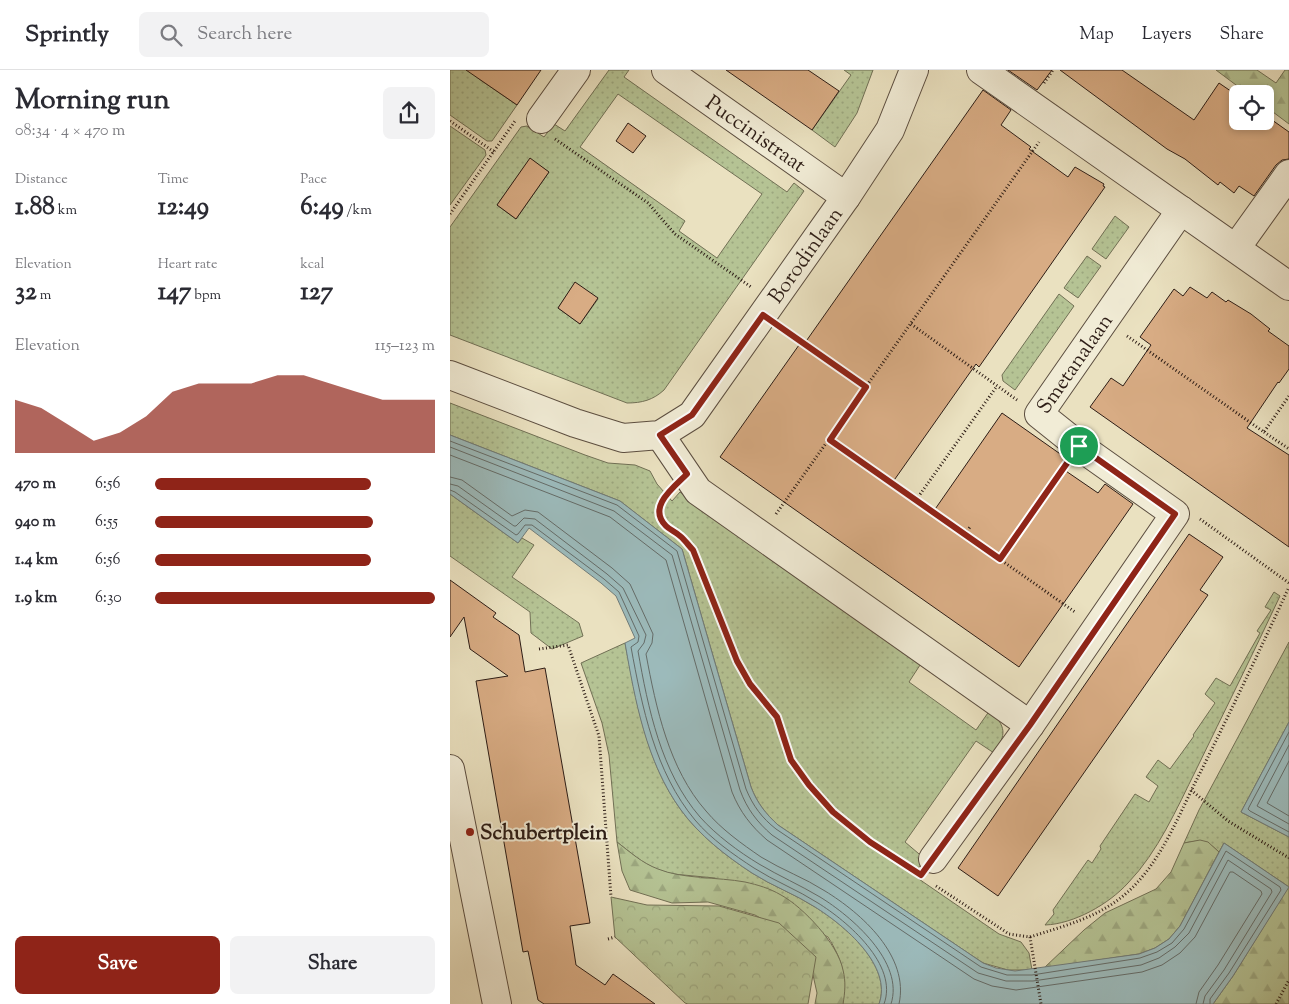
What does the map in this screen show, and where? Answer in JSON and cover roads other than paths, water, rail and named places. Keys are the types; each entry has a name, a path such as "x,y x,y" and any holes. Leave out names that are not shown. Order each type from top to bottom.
{"street":[{"path":"538,124 576,70"},
{"name":"Puccinistraat","path":"666,70 846,197"},
{"name":"Borodinlaan","path":"450,375 575,423 622,438 660,435 692,415 846,197 890,130 914,70"},
{"path":"981,70 1289,286"},
{"path":"1236,248 1289,174"},
{"name":"Smetanalaan","path":"1030,725 1175,514 1079,446 1039,414 1181,210"},
{"path":"660,435 698,491 1030,725 927,867"},
{"path":"450,769 497,1004"}],"water":[{"path":"450,435 620,501 682,549 751,787 762,808 778,825 983,963 996,968 1015,971 1139,954 1155,948 1169,939 1180,926 1224,843 1289,887 1233,976 1213,1004 879,1004 881,990 879,975 873,961 852,936 815,907 760,878 732,859 705,836 681,810 659,772 644,730 625,643 635,638 616,596 529,528 518,543 450,494"},
{"path":"1289,722 1289,837 1241,812"}],"place":[{"name":"Schubertplein","path":"470,832"}]}
